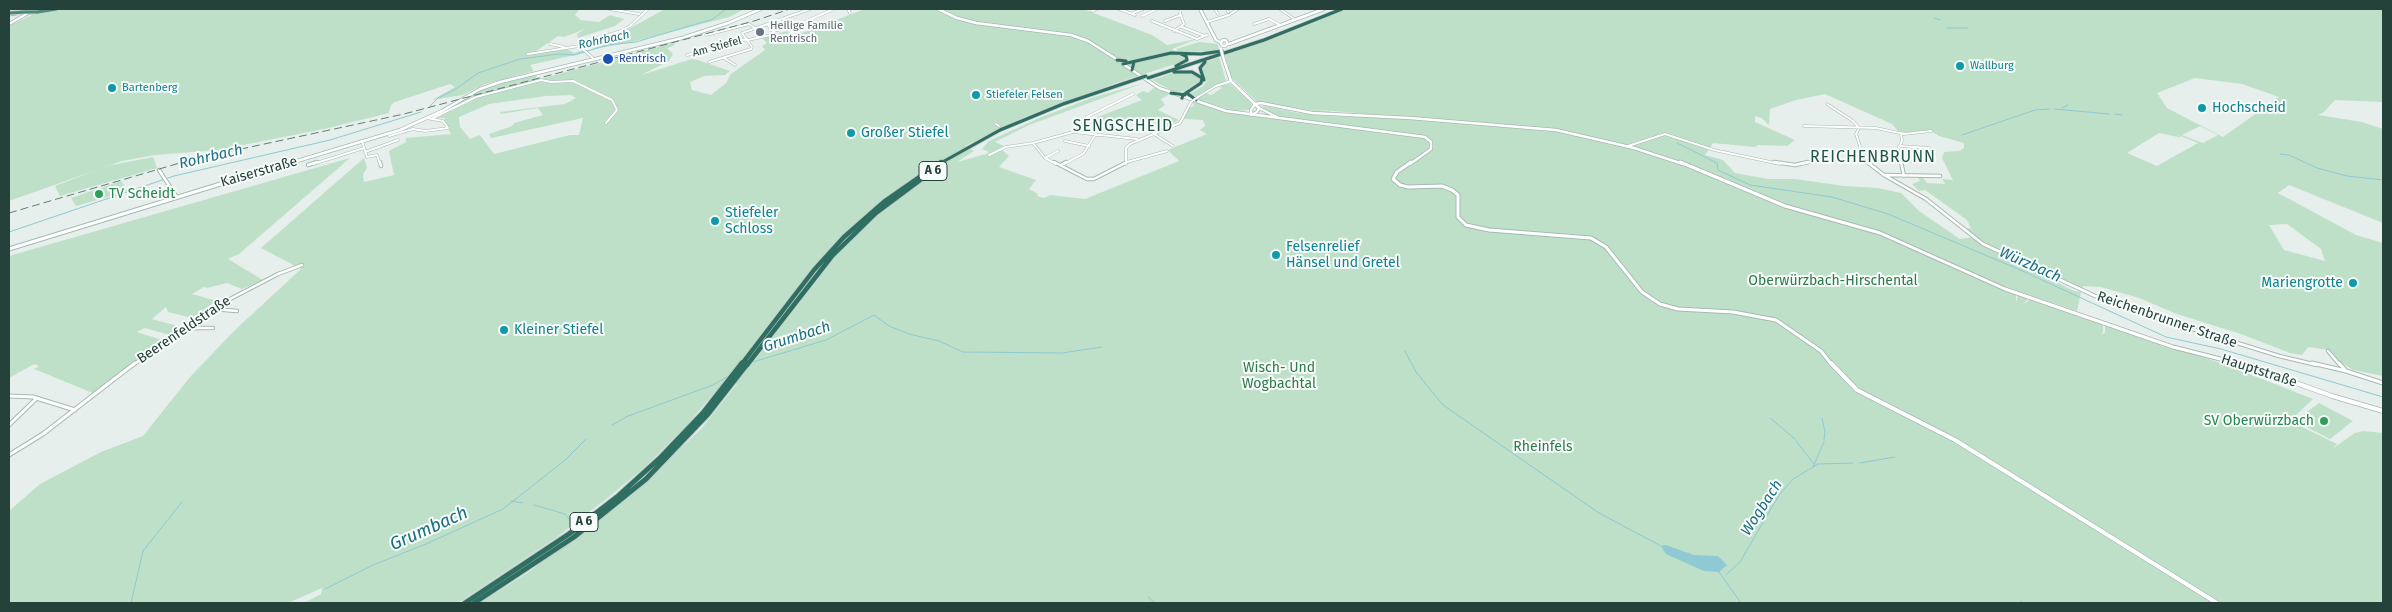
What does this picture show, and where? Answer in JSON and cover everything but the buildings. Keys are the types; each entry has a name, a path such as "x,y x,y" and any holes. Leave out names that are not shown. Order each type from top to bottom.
{"highway":[{"path":"17,9 26,12"},
{"path":"9,13 56,9"},
{"name":"A 6","path":"1148,79 1160,72 1229,49 1336,9"},
{"name":"A 6","path":"474,603 574,537 653,472 694,428 769,330 849,238 883,207 920,179 969,149 1016,126 1064,106 1141,79 1148,79 1218,56 1342,9"},
{"path":"1117,60 1132,62 1171,53 1206,54 1229,49"},
{"path":"1123,64 1168,54 1180,54 1187,58 1183,63 1160,72"},
{"path":"1185,95 1204,82 1200,66 1218,56"},
{"path":"1132,62 1132,70"},
{"path":"1148,79 1178,72 1197,74 1202,78 1201,83 1185,95"},
{"path":"1173,93 1197,98"},
{"name":"A 6","path":"464,603 533,559 605,506 694,428"}],"main road":[{"name":"Kaiserstraße","path":"9,249 176,196 362,142 427,118 488,86 694,34 761,9"},
{"path":"938,9 957,18 976,23 1052,31 1088,41 1132,70 1173,93"},
{"path":"1200,9 1216,40 1221,45 1222,57 1231,82 1270,116 1284,119"},
{"path":"1221,45 1281,26 1324,9"},
{"path":"9,24 35,10"},
{"path":"1185,95 1251,116 1376,130"},
{"path":"1197,98 1251,116 1421,136 1431,142 1430,150 1397,172 1393,179 1400,185 1408,187 1442,186 1452,190 1458,195 1458,217 1466,225 1489,230 1591,238 1606,247 1642,292 1660,304 1678,309 1733,312 1776,320 1818,348 1846,381 1861,392 1955,440 2217,603"},
{"path":"1251,116 1251,110 1255,104"},
{"name":"Hauptstraße","path":"1255,104 1266,104 1312,113 1410,118 1556,130 1628,146 1670,158 1785,206 1880,233 2005,289 2173,347 2240,364 2383,411"},
{"path":"1251,116 1259,108"},
{"path":"1243,113 1251,110"}],"street":[{"path":"611,9 640,14"},
{"path":"528,54 579,46 582,43 625,29 648,9"},
{"path":"709,62 751,50 752,47 743,32 810,9"},
{"name":"Am Stiefel","path":"687,55 775,34 774,31 802,24 834,9"},
{"path":"848,9 850,13"},
{"path":"1092,11 1097,9"},
{"path":"1119,9 1134,14 1142,9"},
{"path":"1124,11 1128,9"},
{"path":"1142,16 1157,9"},
{"path":"1174,31 1182,27 1184,22 1181,9"},
{"path":"1215,9 1218,14"},
{"path":"1207,21 1232,14 1238,9"},
{"path":"1280,9 1293,18"},
{"path":"1165,21 1181,15"},
{"path":"1254,24 1269,19 1281,26"},
{"path":"1152,21 1200,40 1206,36 1182,27"},
{"path":"706,35 748,24 755,28"},
{"path":"768,24 774,31"},
{"path":"550,44 566,47"},
{"path":"579,46 594,59"},
{"path":"724,58 735,65"},
{"path":"431,119 476,97 541,80 573,81 612,100 617,110 606,122"},
{"path":"1127,162 1126,147 1138,140 1180,123 1184,111 1191,102 1217,85 1231,82"},
{"path":"1075,132 1081,122 1089,116 1133,94"},
{"path":"1827,104 1859,128"},
{"path":"389,136 413,129 426,131 448,128 443,121 427,118"},
{"path":"1804,126 1881,129 1901,133 1932,131"},
{"path":"1628,146 1665,134 1707,148 1788,165 1823,159 1859,157 1860,146 1856,134 1859,128"},
{"path":"989,155 1006,147 1033,143 1075,132 1138,140"},
{"path":"1901,133 1902,141 1898,154 1904,176"},
{"path":"1061,165 1081,155 1097,134"},
{"path":"1154,134 1172,146"},
{"path":"365,152 398,140"},
{"path":"1065,141 1089,146"},
{"path":"362,142 367,157 377,154 381,166"},
{"path":"1033,143 1045,158 1087,179 1096,178 1127,162 1167,151"},
{"path":"1899,146 1929,148"},
{"path":"308,165 364,148"},
{"path":"1045,158 1058,151"},
{"name":"Reichenbrunner Straße","path":"1859,157 1868,161 1884,175 1922,196 1962,229 1993,249 2123,307 2278,356 2346,371 2383,383"},
{"path":"1901,161 1928,162"},
{"path":"159,170 176,196"},
{"path":"1884,175 1940,176"},
{"name":"Beerenfeldstraße","path":"9,455 76,410 183,328 212,309 278,274 302,265"},
{"path":"212,309 237,311"},
{"path":"183,328 213,328"},
{"path":"2328,351 2346,371"},
{"path":"9,396 37,398 76,410"},
{"path":"9,425 37,398"}],"green space":[{"path":"60,9 580,9 575,15 581,20 599,22 610,15 624,19 615,26 578,38 577,34 585,29 564,37 558,36 532,54 567,49 574,53 582,50 584,53 530,65 534,71 485,84 463,95 432,100 455,87 450,84 395,102 391,105 389,113 324,129 218,150 155,155 122,161 9,201 9,26 32,15 28,15 31,13"},
{"path":"665,9 745,9 729,17 628,43 594,49 585,44 627,30"},
{"path":"865,9 1083,9 1152,35 1167,45 1197,39 1172,49 1186,58 1182,62 1116,83 1025,117 965,146 974,151 957,162 986,154 989,152 982,149 989,141 1039,118 1091,98 1144,83 1029,125 995,142 1004,146 994,152 1002,150 1009,156 999,167 1036,180 1029,189 1038,194 1037,196 1044,198 1050,195 1085,199 1179,161 1168,150 1207,134 1200,130 1205,126 1203,120 1184,119 1188,108 1194,106 1192,102 1250,116 1385,131 1279,117 1262,107 1328,116 1426,119 1309,109 1342,113 1321,112 1257,102 1231,77 1225,55 1343,9 2383,9 2383,102 2335,100 2324,112 2318,115 2362,122 2383,129 2383,223 2289,185 2278,193 2356,235 2383,243 2383,376 2353,370 2342,363 2329,350 2308,347 2302,355 2290,353 2241,334 2177,314 2139,298 2101,287 2083,286 2082,289 1991,249 2074,291 2081,292 2077,311 1982,279 2016,295 2016,303 2018,295 2028,299 2022,305 2031,299 2103,323 2101,335 2105,333 2105,324 2226,365 2313,399 2290,421 2337,444 2332,449 2355,433 2363,431 2383,433 2383,603 480,603 526,574 624,501 701,429 737,384 720,386 686,426 645,467 610,496 557,537 458,603 304,603 321,594 322,588 288,603 9,603 9,511 40,484 101,452 143,436 190,377 235,330 301,269 261,248 364,158 367,168 363,174 364,182 394,175 389,151 406,142 406,138 451,134 444,121 445,118 430,118 482,89 536,74 537,80 673,43 675,45 667,48 673,54 669,61 641,75 692,59 730,71 725,75 704,76 690,82 692,90 711,95 726,83 731,74 765,50 762,46 767,43 762,38 787,31 794,36","holes":["2195,78 2242,84 2279,97 2223,137 2167,108 2157,93","1825,94 1892,124 1898,131 1912,133 1931,131 1939,136 1964,143 1964,148 1959,151 1944,152 1942,158 1953,180 1942,179 1945,184 1927,183 1922,177 1918,177 1920,181 1912,184 1919,191 1925,190 1967,220 1971,228 1963,229 1973,237 1960,239 1919,211 1901,193 1878,188 1844,186 1795,179 1768,179 1735,173 1723,160 1705,155 1713,143 1754,147 1759,145 1787,146 1795,140 1755,122 1755,116 1762,118 1769,125 1770,109 1796,100","571,95 576,98 565,104 500,112 501,114 538,108 543,115 514,123 512,126 489,134 491,138 583,118 579,135 570,135 494,154 480,135 470,139 460,127 459,117 489,104 546,96","2200,126 2218,135 2203,143 2182,135","2159,133 2183,138 2178,135 2198,143 2157,166 2127,153","2287,224 2321,249 2325,261 2284,250 2269,225"]},
{"path":"1199,42 1218,44 1219,51 1178,51 1176,49"},
{"path":"1219,57 1226,81 1193,98 1190,94 1203,86 1207,81 1201,67 1204,63"},
{"path":"1189,72 1201,79 1185,91 1175,92 1152,80 1173,73"},
{"path":"1230,84 1250,102 1252,106 1249,110 1234,111 1196,99 1206,93 1211,95 1222,88 1218,86"},
{"path":"1155,87 1170,94 1161,99 1165,105 1158,110 1179,120 1160,130 1147,121 1141,122 1136,120 1126,124 1120,122 1112,127 1104,125 1095,133 1084,131 1095,118 1142,100 1136,95 1143,91 1148,93"},
{"path":"153,157 157,168 60,196 55,186 107,166"},
{"path":"350,158 239,254 228,259 263,280 242,289 227,283 204,287 192,294 217,301 192,318 168,312 166,307 152,319 181,327 170,335 145,328 137,332 162,340 93,393 34,369 39,366 34,364 9,378 9,256"},
{"name":"TV Scheidt","path":"121,181 128,191 76,206 71,198"},
{"name":"SV Oberwürzbach","path":"2319,403 2353,421 2330,439 2295,421"}],"water":[{"path":"1666,545 1694,555 1718,556 1727,565 1719,572 1704,571 1666,554 1661,546"}],"waterway":[{"name":"Rohrbach","path":"430,106 438,98 456,89 478,73 520,59 559,54 574,55 608,45 636,42 713,19 726,9"},
{"path":"9,16 17,15"},
{"path":"1934,18 1940,20"},
{"path":"1947,28 1968,28"},
{"path":"2062,108 2068,105"},
{"path":"1962,135 2035,110 2049,109"},
{"path":"2055,109 2109,114"},
{"name":"Rohrbach","path":"9,232 174,176 330,140 421,112"},
{"path":"2115,114 2122,115"},
{"name":"Würzbach","path":"1677,143 1717,163 1718,170 1750,185 1832,197 1888,214 2016,268 2166,337 2221,349 2383,397"},
{"path":"2280,154 2289,155 2317,168 2347,176 2383,180"},
{"name":"Grumbach","path":"753,362 826,340 874,315 889,326 909,334 939,341 963,352 1062,353 1102,347"},
{"path":"1405,351 1416,372 1443,405 1599,513 1661,546"},
{"name":"Grumbach","path":"612,425 628,416 713,385 730,375"},
{"path":"1770,418 1795,439"},
{"path":"1822,418 1825,432 1824,440"},
{"name":"Grumbach","path":"513,501 564,461 586,439"},
{"path":"1796,441 1814,464"},
{"path":"1813,467 1824,442"},
{"name":"Wogbach","path":"1860,463 1895,457"},
{"name":"Wogbach","path":"1813,467 1818,464 1853,463"},
{"name":"Wogbach","path":"1727,574 1740,562 1779,495 1793,479 1813,467"},
{"name":"Grumbach","path":"325,589 373,565 426,544 503,509 513,501"},
{"name":"Grumbach","path":"513,501 523,503"},
{"path":"131,603 143,551 182,502"},
{"path":"534,505 565,514 573,524"},
{"name":"Wogbach","path":"1719,572 1741,603"},
{"path":"1148,597 1155,603"}],"railway":[{"path":"9,213 190,160 404,114 754,21 790,9"}],"place":[{"name":"Heilige Familie Rentrisch","path":"760,32"},
{"name":"Rentrisch","path":"608,59"},
{"name":"Wallburg","path":"1960,66"},
{"name":"Bartenberg","path":"112,88"},
{"name":"Stiefeler Felsen","path":"976,95"},
{"name":"Hochscheid","path":"2202,108"},
{"name":"Großer Stiefel","path":"851,133"},
{"name":"TV Scheidt","path":"99,194"},
{"name":"Stiefeler Schloss","path":"715,221"},
{"name":"Felsenrelief Hänsel und Gretel","path":"1276,255"},
{"name":"Mariengrotte","path":"2353,283"},
{"name":"Kleiner Stiefel","path":"504,330"},
{"name":"SV Oberwürzbach","path":"2324,421"}],"district":[{"name":"SENGSCHEID","path":"1123,127"},
{"name":"REICHENBRUNN","path":"1873,158"}],"park label":[{"name":"Oberwürzbach-Hirschental","path":"1833,281"},
{"name":"Wisch- Und Wogbachtal","path":"1279,376"},
{"name":"Rheinfels","path":"1543,447"}]}
